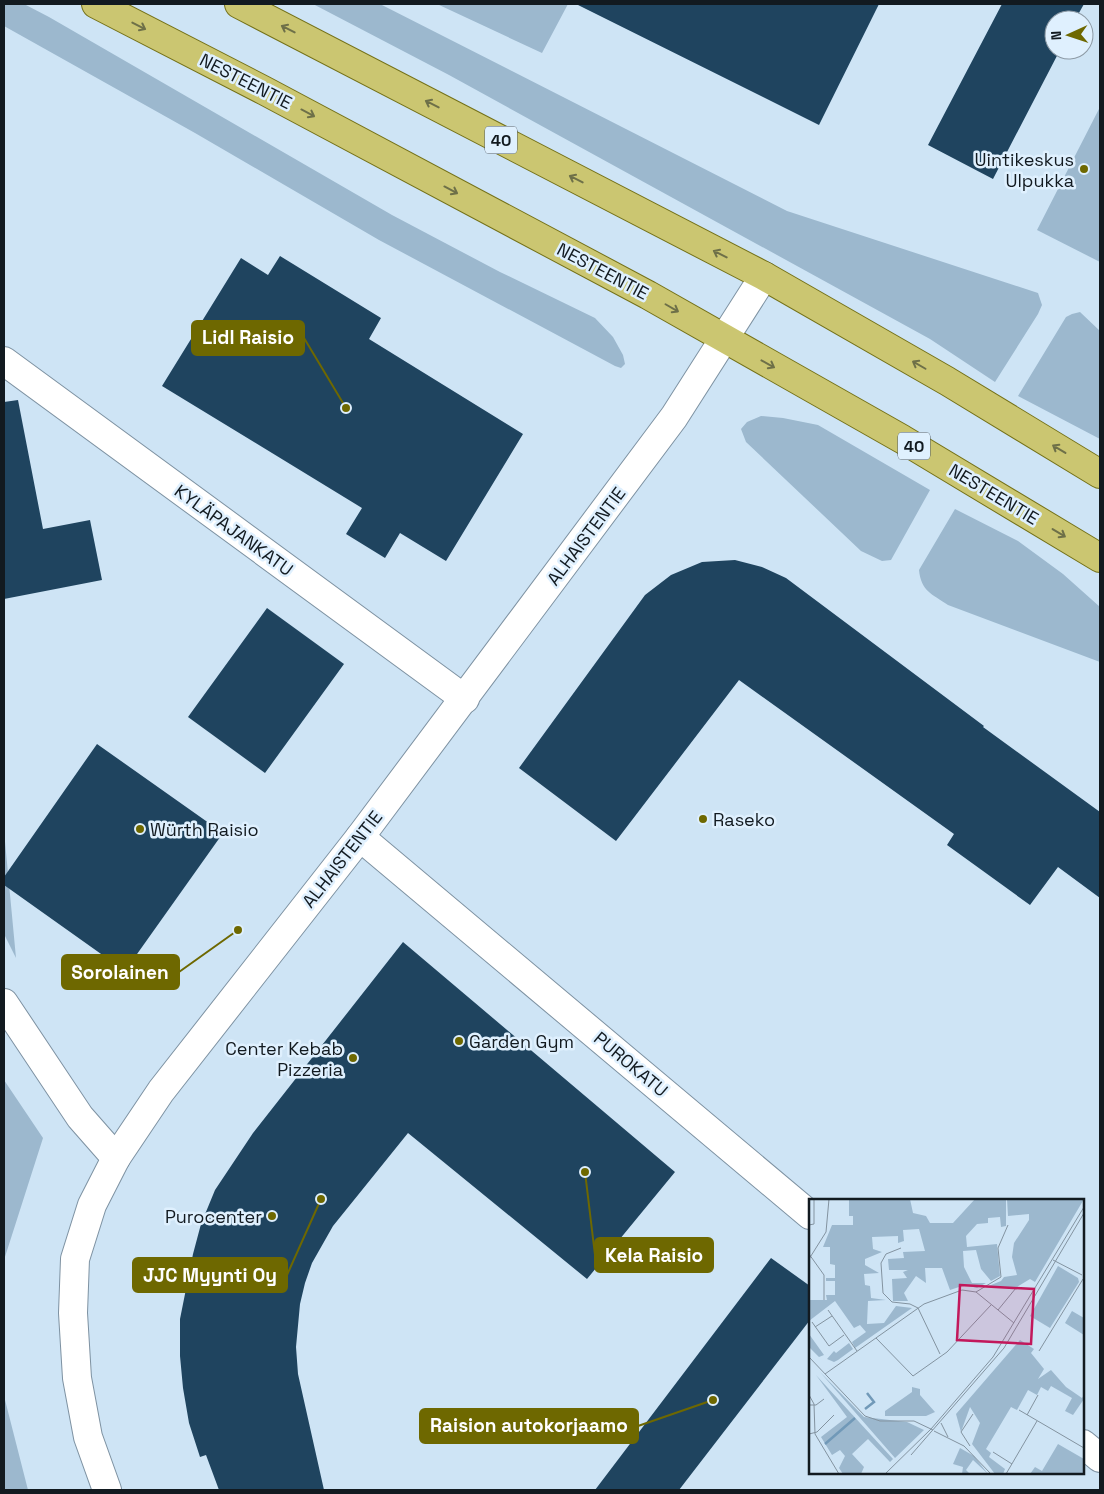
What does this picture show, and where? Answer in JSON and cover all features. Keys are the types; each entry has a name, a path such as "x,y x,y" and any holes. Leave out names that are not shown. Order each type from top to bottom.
{"main road":[{"name":"NESTEENTIE","path":"96,4 265,90 631,285 902,439 1100,558"},
{"name":"40","path":"238,4 764,276 947,381 1100,474"}],"street":[{"name":"ALHAISTENTIE","path":"107,1490 88,1437 77,1378 73,1313 75,1259 92,1205 116,1158 161,1091 360,837 674,418 764,276"},
{"name":"KYLÄPAJANKATU","path":"4,361 465,699"},
{"name":"PUROKATU","path":"360,837 809,1214"},
{"path":"4,1003 80,1117 116,1158"},
{"path":"1084,1445 1100,1458"}],"shaded area":[{"path":"4,4 24,4 49,17 392,215 500,272 595,318 613,337 623,355 625,364 621,368 615,366 379,240 195,133 4,26"},
{"path":"313,4 380,4 787,211 1038,293 1042,305 995,382 930,339 449,75"},
{"path":"437,4 568,4 542,53"},
{"name":"Uintikeskus Ulpukka","path":"1100,107 1100,262 1037,230"},
{"path":"1080,312 1100,331 1100,439 1018,396 1066,317"},
{"path":"761,416 818,425 930,490 891,560 882,561 861,551 746,442 741,429 747,422"},
{"path":"955,509 1018,541 1063,574 1100,607 1100,662 948,605 928,591 922,583 919,570"},
{"path":"4,831 16,958 4,934"},
{"path":"4,1080 43,1138 4,1260"},
{"path":"4,1396 28,1490 4,1490"}],"building":[{"path":"576,4 879,4 819,125"},
{"path":"1002,4 1084,4 1081,10 1044,10 1044,60 1055,60 993,179 928,145"},
{"path":"280,256 381,318 369,339 523,434 446,561 400,533 385,558 346,534 362,508 162,386 241,258 268,275"},
{"path":"18,400 43,529 90,520 102,580 4,599 4,402"},
{"path":"735,560 762,567 786,578 983,727 1100,812 1100,898 1058,867 1030,905 947,845 954,834 739,680 616,841 519,768 645,595 671,575 702,562"},
{"path":"267,608 344,664 265,773 188,717"},
{"path":"97,744 223,833 125,971 4,885 4,877"},
{"name":"Purocenter","path":"403,942 675,1172 587,1279 408,1133 333,1226 312,1263 300,1304 296,1347 298,1374 324,1490 219,1490 206,1455 200,1457 189,1423 180,1356 180,1319 201,1224 215,1190 253,1133"},
{"path":"771,1258 809,1285 809,1321 679,1490 595,1490"}],"place":[{"name":"Uintikeskus Ulpukka","path":"1084,169"},
{"name":"Lidl Raisio","path":"346,408"},
{"name":"Raseko","path":"703,819"},
{"name":"Würth Raisio","path":"140,829"},
{"name":"Sorolainen","path":"238,930"},
{"name":"Garden Gym","path":"459,1041"},
{"name":"Center Kebab Pizzeria","path":"353,1058"},
{"name":"Kela Raisio","path":"585,1172"},
{"name":"JJC Myynti Oy","path":"321,1199"},
{"name":"Purocenter","path":"272,1216"},
{"name":"Raision autokorjaamo","path":"713,1400"}]}
